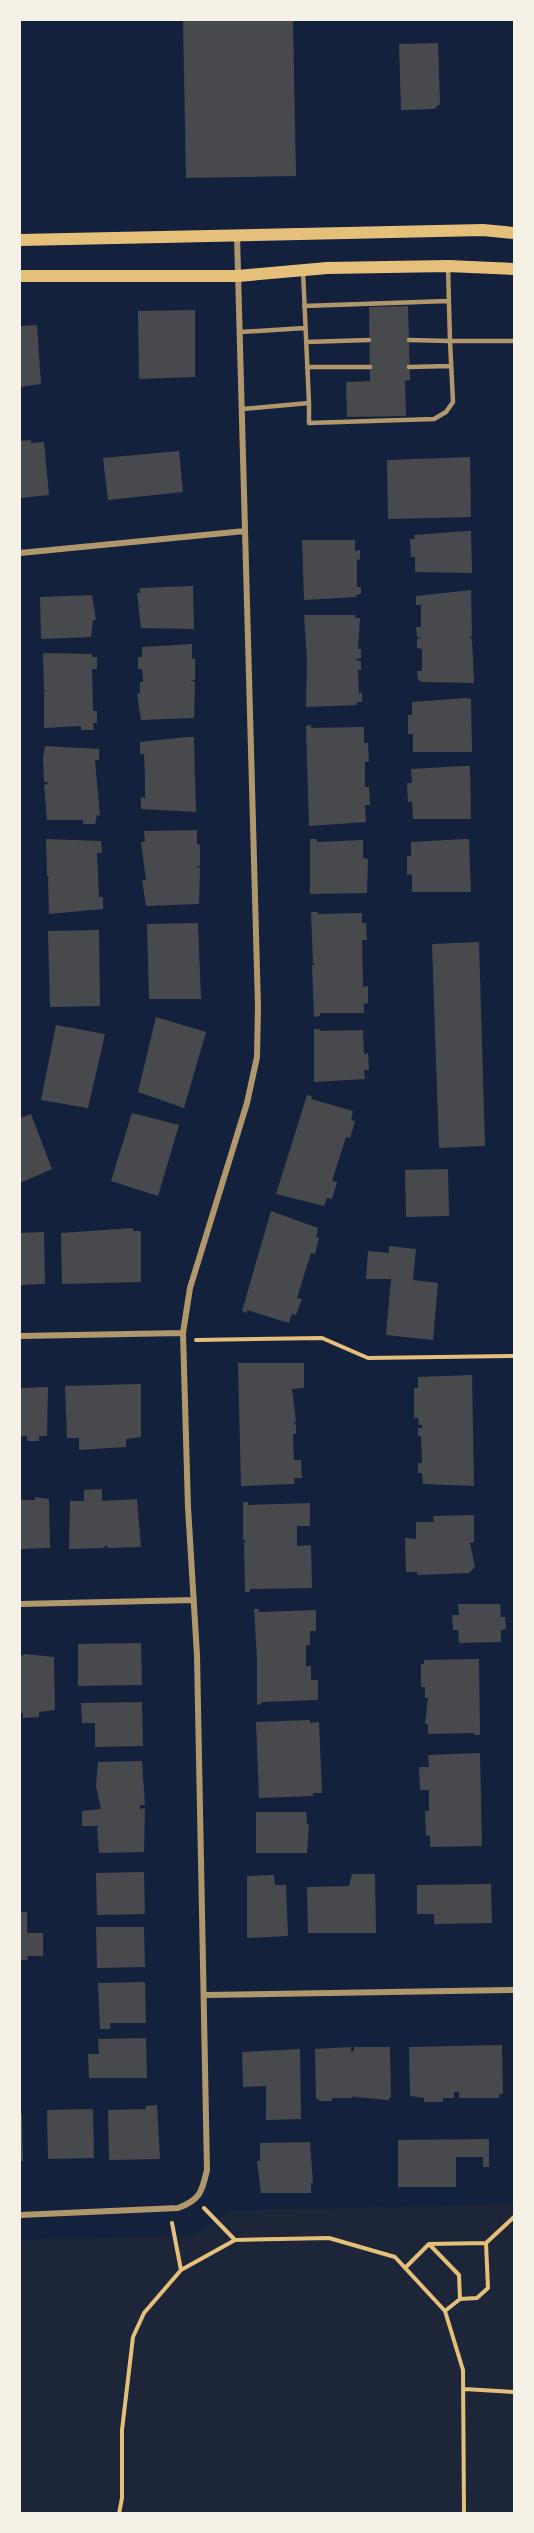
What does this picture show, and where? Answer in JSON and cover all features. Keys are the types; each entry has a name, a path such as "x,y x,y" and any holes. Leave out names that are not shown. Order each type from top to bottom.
{"main road":[{"path":"20,240 483,230 514,233"},
{"path":"20,276 238,276 303,270 448,266 514,269"}],"street":[{"path":"20,2215 170,2209 195,2201 203,2189 207,2170 205,1995 194,1600 183,1337 190,1288 247,1103 257,1057 258,1007 237,234"},
{"path":"20,553 245,531"},
{"path":"20,1336 183,1337"},
{"path":"20,1604 194,1600"},
{"path":"205,1995 514,1990"}],"lane":[{"path":"303,270 309,423 434,418 446,412 453,402 448,266"},
{"path":"304,306 448,301"},
{"path":"241,332 305,328"},
{"path":"306,342 369,340"},
{"path":"409,340 514,341"},
{"path":"409,367 450,366"},
{"path":"307,367 370,367"},
{"path":"243,409 309,403"}],"path":[{"path":"183,1337 322,1338 368,1358 514,1356"},
{"path":"195,2201 235,2240"},
{"path":"170,2209 181,2270"},
{"path":"405,2268 429,2244 486,2243 514,2217"},
{"path":"119,2514 122,2498 122,2430 134,2337 144,2313 181,2270 235,2240 329,2238 395,2257 445,2312 463,2370 464,2514"},
{"path":"445,2312 460,2299 477,2298 488,2288 486,2243"},
{"path":"429,2244 459,2275 460,2299"},
{"path":"464,2389 514,2392"}],"shaded area":[{"path":"514,2204 514,2513 20,2513 20,2239 191,2236 212,2225 227,2211"}],"building":[{"path":"183,20 293,20 296,176 186,178"},
{"path":"438,43 440,104 434,109 401,110 399,44"},
{"path":"408,306 410,380 405,381 406,416 347,417 346,382 370,381 369,307"},
{"path":"195,310 195,377 139,379 138,311"},
{"path":"37,325 41,384 20,387 20,326"},
{"path":"31,440 31,443 44,442 49,495 20,498 20,441"},
{"path":"179,451 183,492 108,500 103,458"},
{"path":"470,457 471,517 388,519 387,460"},
{"path":"471,531 472,573 415,572 415,557 411,557 410,539 415,539 414,535"},
{"path":"302,540 355,540 355,551 360,550 360,560 357,559 357,587 361,587 361,594 356,595 357,597 304,600"},
{"path":"193,586 194,629 141,628 137,593 140,593 140,588"},
{"path":"471,590 472,635 470,639 472,639 474,683 418,680 417,671 422,671 422,649 417,648 417,639 422,638 417,637 416,627 421,627 421,605 416,605 416,596"},
{"path":"92,595 96,620 93,620 91,637 41,639 40,597"},
{"path":"304,615 355,615 355,618 360,618 358,649 361,649 361,658 355,660 361,661 361,670 358,670 359,693 362,693 362,702 357,702 357,705 306,707 307,660"},
{"path":"192,644 192,659 195,658 195,680 190,680 195,682 194,718 141,720 137,694 140,693 140,682 143,682 142,669 138,669 138,657 142,657 142,647"},
{"path":"43,653 92,654 92,657 97,657 97,669 92,669 93,711 97,711 97,723 93,723 94,730 81,730 81,726 44,728 44,692 46,691 44,690"},
{"path":"471,699 472,752 413,752 413,734 408,734 408,715 412,715 412,702"},
{"path":"311,725 311,728 364,727 364,743 368,743 369,762 365,762 365,787 369,787 370,805 365,805 366,822 309,826 306,726"},
{"path":"194,737 195,773 193,774 195,775 196,812 141,809 141,797 145,798 145,775 144,754 140,754 140,742"},
{"path":"45,746 99,749 99,760 95,760 100,816 97,815 95,824 83,824 83,820 47,820 44,785 48,782 44,782 43,758"},
{"path":"470,766 471,819 413,819 412,801 408,802 407,783 412,783 411,769"},
{"path":"197,830 197,844 200,845 200,866 196,867 200,868 199,904 146,906 142,880 146,880 141,842 145,842 144,831"},
{"path":"46,839 101,841 102,853 97,853 99,897 103,897 103,909 49,914 48,878 50,877 47,876"},
{"path":"310,839 317,839 317,842 363,840 363,858 368,859 367,893 310,894"},
{"path":"469,839 471,892 412,892 412,874 407,875 407,856 411,856 411,842"},
{"path":"311,912 318,912 318,914 362,913 362,923 366,923 367,940 362,940 363,987 368,986 368,1003 364,1004 364,1013 320,1013 320,1016 314,1017 312,965 315,965 313,963"},
{"path":"198,923 201,999 149,999 147,924"},
{"path":"99,930 100,1006 50,1007 48,931"},
{"path":"479,942 485,1146 439,1148 432,944"},
{"path":"156,1017 206,1032 184,1108 138,1092"},
{"path":"56,1025 105,1034 88,1108 41,1100"},
{"path":"314,1029 320,1029 320,1031 363,1030 364,1054 368,1053 369,1070 364,1070 365,1079 314,1082"},
{"path":"307,1095 312,1096 311,1099 353,1111 351,1120 355,1121 350,1138 346,1137 332,1181 337,1182 332,1199 327,1198 324,1206 276,1194"},
{"path":"132,1113 179,1125 158,1196 111,1181"},
{"path":"31,1114 52,1169 20,1183 20,1118"},
{"path":"448,1169 449,1216 406,1217 405,1170"},
{"path":"271,1211 318,1228 316,1237 319,1238 315,1254 311,1253 297,1298 302,1299 296,1315 292,1314 289,1323 247,1310 247,1313 242,1311"},
{"path":"133,1228 133,1231 141,1231 141,1282 62,1284 61,1233"},
{"path":"44,1232 45,1284 20,1285 20,1233"},
{"path":"389,1246 416,1249 413,1280 438,1283 433,1340 386,1335 391,1279 366,1279 368,1251 389,1253"},
{"path":"238,1363 304,1363 304,1388 292,1389 296,1422 293,1422 296,1425 296,1434 293,1434 294,1460 301,1460 302,1478 294,1478 295,1484 241,1486"},
{"path":"472,1375 474,1486 423,1484 422,1473 418,1473 418,1463 422,1463 421,1436 418,1436 418,1428 422,1428 422,1425 419,1425 418,1418 414,1418 414,1388 418,1388 418,1377"},
{"path":"141,1384 141,1437 126,1439 126,1447 79,1450 79,1438 67,1438 65,1386"},
{"path":"48,1387 47,1436 39,1436 39,1441 27,1441 27,1436 20,1436 20,1388"},
{"path":"102,1489 102,1501 137,1499 141,1547 107,1548 107,1545 103,1548 69,1549 70,1501 84,1501 84,1490"},
{"path":"35,1497 49,1499 50,1548 20,1549 20,1500 35,1500"},
{"path":"243,1502 248,1502 248,1505 310,1503 310,1526 297,1526 297,1546 311,1545 312,1588 250,1589 250,1592 245,1592 244,1542 246,1541 243,1539"},
{"path":"474,1515 474,1542 470,1543 475,1567 469,1573 417,1575 417,1572 406,1572 405,1538 416,1539 416,1522 434,1522 433,1516"},
{"path":"458,1604 500,1604 501,1617 505,1617 506,1629 501,1630 501,1642 459,1643 458,1630 453,1630 452,1615 459,1615"},
{"path":"254,1609 259,1609 259,1612 316,1610 316,1631 310,1631 310,1645 306,1645 306,1666 311,1666 311,1680 318,1680 318,1700 262,1702 257,1705"},
{"path":"141,1643 142,1685 78,1686 78,1644"},
{"path":"25,1654 54,1657 55,1710 39,1712 39,1717 23,1718 23,1713 20,1713 20,1656"},
{"path":"479,1659 480,1735 474,1735 474,1733 428,1734 428,1724 425,1724 428,1698 425,1698 425,1687 421,1687 421,1664 424,1664 424,1660"},
{"path":"142,1702 143,1746 95,1747 95,1723 82,1723 81,1703"},
{"path":"310,1720 310,1723 319,1722 322,1793 313,1793 313,1796 259,1798 256,1722"},
{"path":"480,1753 482,1846 430,1847 430,1835 426,1836 425,1811 429,1811 429,1790 420,1790 419,1767 429,1767 428,1755"},
{"path":"142,1761 145,1805 140,1805 140,1809 145,1808 144,1852 99,1853 97,1828 99,1826 82,1826 82,1811 101,1809 96,1786 98,1762"},
{"path":"256,1812 306,1812 309,1825 307,1853 256,1853"},
{"path":"144,1872 145,1914 97,1915 96,1873"},
{"path":"352,1874 375,1874 376,1933 308,1933 307,1887 349,1886"},
{"path":"274,1875 275,1885 286,1885 288,1936 247,1938 247,1876"},
{"path":"491,1884 492,1923 434,1924 434,1914 417,1914 417,1885"},
{"path":"20,1912 27,1912 27,1933 43,1933 43,1956 27,1956 28,1960 20,1960"},
{"path":"96,1927 144,1927 145,1967 97,1968"},
{"path":"145,1982 146,2023 110,2023 110,2029 100,2029 98,1983"},
{"path":"146,2038 147,2078 89,2078 88,2054 99,2054 98,2039"},
{"path":"502,2045 503,2094 499,2094 499,2098 459,2098 459,2092 454,2092 454,2098 443,2098 443,2102 424,2102 424,2098 410,2096 409,2047"},
{"path":"351,2047 351,2051 354,2051 354,2047 390,2047 391,2097 388,2100 355,2097 355,2095 352,2098 332,2098 332,2101 320,2101 316,2098 315,2049"},
{"path":"300,2049 301,2119 266,2120 266,2086 243,2087 242,2052"},
{"path":"157,2105 160,2159 109,2160 108,2110 146,2109 146,2106"},
{"path":"93,2109 94,2158 48,2159 47,2110"},
{"path":"20,2114 22,2114 23,2161 20,2161"},
{"path":"489,2139 489,2167 483,2167 483,2157 456,2157 456,2187 398,2187 398,2140"},
{"path":"310,2142 313,2183 311,2183 311,2193 261,2193 257,2161 260,2161 260,2143"}]}
